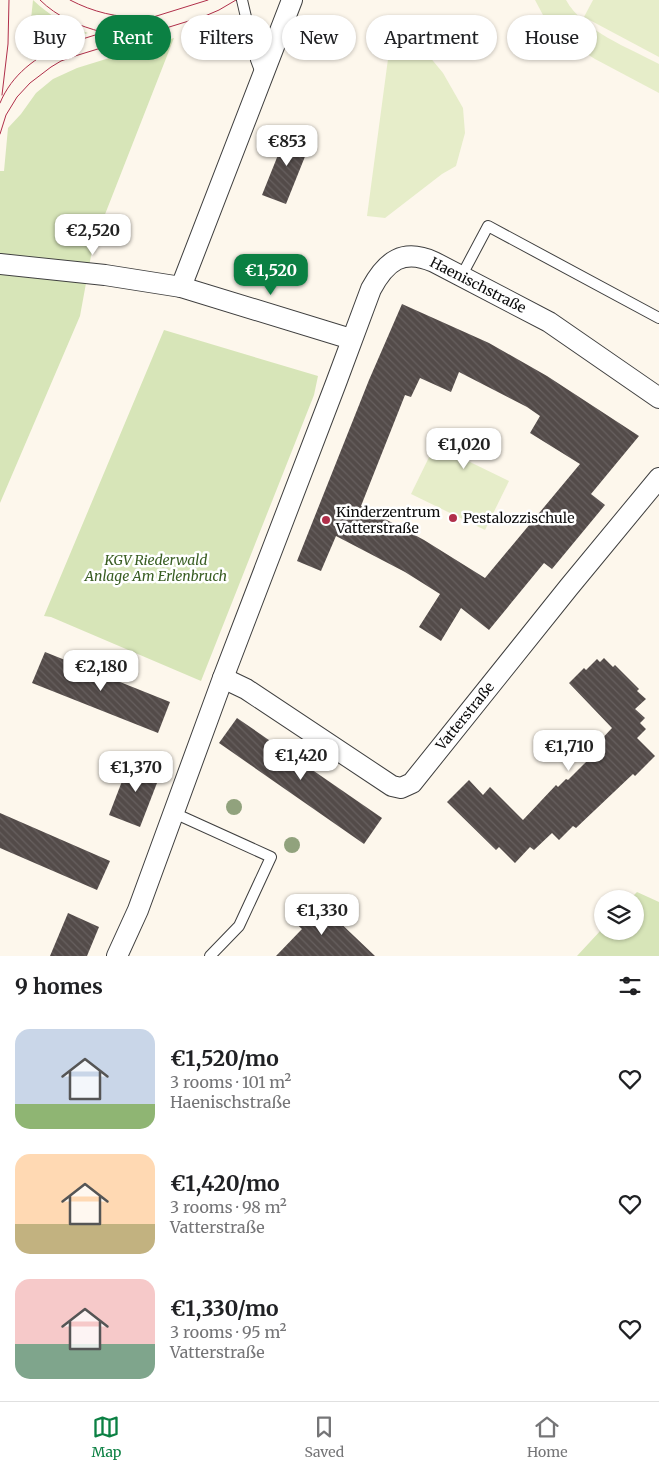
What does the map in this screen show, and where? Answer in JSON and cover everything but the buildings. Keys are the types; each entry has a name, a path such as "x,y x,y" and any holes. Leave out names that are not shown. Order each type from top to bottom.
{"street":[{"path":"181,287 292,0"},
{"name":"Haenischstraße","path":"351,339 371,289 378,277 393,261 415,255 462,275 550,322 659,398"},
{"path":"0,264 105,275 181,287 351,339 333,392 223,678 138,910 117,956"},
{"name":"Vatterstraße","path":"223,678 246,689 392,786 401,788 412,783 659,478"}],"lane":[{"path":"242,0 256,60 259,68 264,73"},
{"path":"462,275 488,226 659,318"},
{"path":"174,813 271,857 239,926 210,956"}],"green space":[{"path":"33,0 52,15 31,15"},
{"path":"535,0 566,0 578,15 543,15"},
{"path":"593,0 659,0 659,57 597,24 597,15 585,15"},
{"path":"597,31 659,64 659,93 597,60"},
{"path":"103,60 165,60 93,245 80,316 0,503 0,171 4,171 8,128 36,93 53,79 77,68"},
{"path":"388,60 432,60 443,73 463,108 465,133 456,166 442,174 385,218 367,216"},
{"name":"KGV Riederwald Anlage Am Erlenbruch","path":"164,330 318,376 314,395 201,681 51,617 44,616"},
{"path":"435,445 509,481 485,530 411,494"},
{"path":"644,895 659,902 659,956 577,956 594,938 594,940 644,940"}],"tram line":[{"path":"2,95 8,44 9,0"},
{"path":"40,0 69,20 95,30"},
{"path":"70,0 87,8 117,15"},
{"path":"0,103 11,83 18,75 34,61 63,45 208,0"},
{"path":"0,134 6,115 17,97 30,83 61,61 205,16 236,0"}],"place":[{"name":"Pestalozzischule","path":"453,518"},
{"name":"Kinderzentrum Vatterstraße","path":"326,520"}]}
